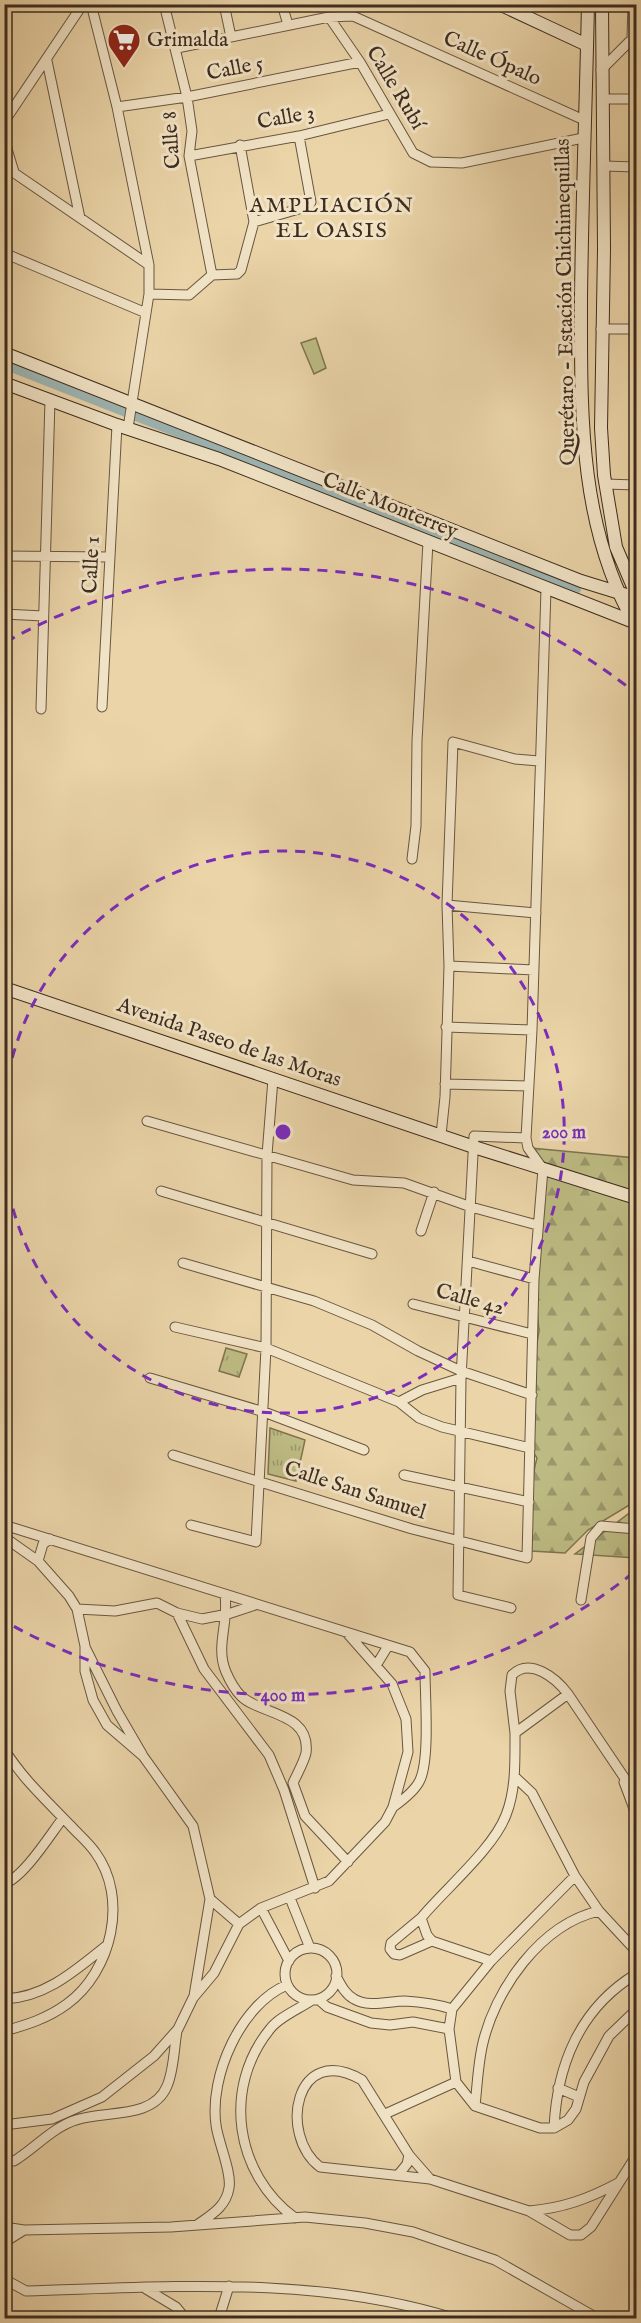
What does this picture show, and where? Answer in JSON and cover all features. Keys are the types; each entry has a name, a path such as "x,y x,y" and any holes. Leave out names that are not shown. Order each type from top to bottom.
{"main road":[{"path":"499,4 587,45"},
{"name":"Querétaro - Estación Chichimequillas","path":"588,4 582,236 582,406 587,474 595,526 609,568 636,624"},
{"name":"Querétaro - Estación Chichimequillas","path":"602,4 604,249 601,428 605,484 616,546 636,596"},
{"path":"586,83 587,183 592,194 599,194 604,187"},
{"path":"582,236 587,223 597,223 604,249"},
{"name":"Calle Monterrey","path":"4,353 581,581 636,596"},
{"name":"Calle Monterrey","path":"4,383 219,459 636,624"},
{"path":"599,585 605,581 609,568"},
{"path":"570,598 581,596 584,591 581,581"},
{"name":"Avenida Paseo de las Moras","path":"4,988 474,1147 636,1198"}],"street":[{"path":"4,14 11,4"},
{"path":"4,122 83,4"},
{"name":"Calle 1","path":"91,4 117,108 149,266 149,294 125,426 110,557 102,707"},
{"name":"Calle 8","path":"164,4 177,48 187,97 192,131 189,156 212,275"},
{"path":"224,4 231,37"},
{"path":"282,4 288,26"},
{"path":"602,70 632,39 633,4"},
{"name":"Calle Ópalo","path":"177,48 329,17 353,16 584,120"},
{"name":"Calle Rubí","path":"329,17 360,62 413,153 431,162 462,163 583,138"},
{"path":"46,61 80,218"},
{"name":"Calle 5","path":"117,108 187,97 360,62"},
{"path":"603,99 636,99"},
{"name":"Calle 3","path":"189,156 299,136 389,114"},
{"path":"254,222 309,206 311,202 299,136"},
{"path":"4,139 14,172"},
{"path":"149,294 189,295 212,275 237,274 241,270 254,222 240,145"},
{"path":"4,166 149,266"},
{"path":"604,166 636,167"},
{"path":"4,252 146,313"},
{"path":"601,329 636,329"},
{"path":"41,709 50,400"},
{"path":"605,484 636,485"},
{"path":"412,859 417,826 417,741 428,542"},
{"path":"4,556 110,557"},
{"path":"404,1475 459,1485 529,1502 534,1279 543,1169 528,1148 526,1138 532,1030 538,761 546,589"},
{"path":"4,614 43,616"},
{"path":"441,1136 449,966 447,905 453,742 515,759 538,761"},
{"path":"447,905 536,913"},
{"path":"449,966 534,970"},
{"path":"446,1027 532,1030"},
{"path":"190,1525 256,1542 264,1412 267,1155 273,1079"},
{"path":"445,1084 529,1086"},
{"path":"147,1121 352,1180 404,1183 471,1207 537,1225"},
{"path":"511,1608 459,1595 461,1375 474,1136 526,1138"},
{"path":"161,1191 372,1254"},
{"path":"421,1232 434,1192"},
{"path":"468,1261 534,1279"},
{"path":"183,1263 314,1301 372,1325 461,1375 532,1395"},
{"name":"Calle 42","path":"413,1304 532,1334"},
{"path":"176,1327 266,1348 399,1402 419,1418 462,1433 530,1448"},
{"path":"399,1402 461,1375"},
{"path":"150,1378 264,1412 364,1450"},
{"name":"Calle San Samuel","path":"173,1455 459,1542 527,1558 529,1502"},
{"path":"4,1525 410,1652 425,1671 425,1739 420,1780 408,1795 393,1807"},
{"path":"581,1600 591,1538 601,1526 636,1529"},
{"path":"4,1537 38,1561 77,1609 85,1646 85,1671 93,1700 107,1725 143,1756 193,1826 210,1899 193,1998"},
{"path":"38,1561 43,1544 50,1539"},
{"path":"225,1595 228,1614 220,1653 227,1674 242,1697 262,1708 288,1717 303,1734 306,1753 293,1783 305,1816 348,1862"},
{"path":"77,1609 115,1611 157,1603 202,1619 228,1614 255,1605"},
{"path":"177,1612 204,1669 269,1755 284,1790 315,1888"},
{"path":"4,2161 14,2161 74,2120 136,2111 153,2104 167,2087 178,2029 193,1998 214,1973 239,1924 261,1908 328,1881 385,1822 393,1807 408,1752 406,1719 392,1684 377,1664 348,1634"},
{"path":"85,1646 117,1711 138,1742 143,1756"},
{"path":"377,1664 388,1646"},
{"path":"432,1941 400,1955 394,1954 390,1949 391,1943 421,1918 489,1842 506,1816 515,1777 515,1733 510,1691 512,1675 518,1668 527,1667 546,1673 560,1683 636,1795"},
{"path":"515,1733 568,1694"},
{"path":"406,1719 425,1715"},
{"path":"4,1749 19,1773 96,1852 108,1879 114,1912 108,1944 99,1968 69,2003 29,2024 4,2031"},
{"path":"515,1777 532,1793 575,1876 599,1911 636,1951"},
{"path":"623,1777 636,1814"},
{"path":"4,1884 11,1881 24,1867 63,1818"},
{"path":"575,1876 491,1960 452,2009 449,2029 456,2082 475,2106 540,2128 554,2128 568,2120 576,2109 584,2082 609,2036 636,2010"},
{"path":"290,1898 310,1948"},
{"path":"210,1899 239,1924"},
{"path":"261,1908 289,1960"},
{"path":"475,2106 482,2046 507,1987 530,1954 559,1929 583,1915 599,1911"},
{"path":"421,1918 427,1935 432,1941 491,1960"},
{"path":"4,1999 17,1999 44,1990 73,1972 108,1944"},
{"path":"449,2029 412,2022 390,2025 371,2023 327,2007 315,2000 300,1998 287,1985 285,1972 289,1960 298,1952 310,1948 322,1951 332,1959 336,1976 354,2000 370,2004 403,2001 438,2004 452,2009"},
{"path":"554,2128 558,2088 565,2062 578,2032 600,2003 621,1983 636,1974"},
{"path":"295,2218 275,2204 246,2153 241,2095 246,2071 271,2027 329,1993 336,1976"},
{"path":"197,2225 221,2208 230,2187 216,2124 217,2094 224,2060 237,2034 259,2004 276,1989 287,1985"},
{"path":"4,2125 52,2119 102,2097 154,2056 178,2029"},
{"path":"154,2056 171,2066"},
{"path":"430,2179 409,2155 362,2080 353,2075 327,2069 313,2074 304,2089 298,2107 298,2134 307,2157 320,2167 430,2179 529,2211 570,2235 581,2235 591,2227 636,2156"},
{"path":"385,2114 456,2082"},
{"path":"558,2088 579,2097"},
{"path":"399,2174 407,2164 409,2155"},
{"path":"529,2211 558,2208 585,2200 620,2182"},
{"path":"4,2227 24,2230 197,2225 295,2218 365,2223 413,2232 495,2260 597,2319"},
{"path":"4,2245 24,2230"},
{"path":"4,2278 13,2286 26,2291 230,2286 343,2293 412,2306 453,2319"},
{"path":"219,2319 230,2286"},
{"path":"144,2288 176,2307 185,2319"}],"green space":[{"path":"316,338 326,368 314,374 301,343"},
{"path":"531,1148 636,1158 636,1193 541,1163"},
{"path":"542,1169 636,1200 636,1501 588,1530 565,1553 531,1551 532,1493 537,1458 531,1449 539,1331 537,1308"},
{"path":"226,1348 247,1354 239,1377 219,1371"},
{"path":"270,1428 305,1440 296,1481 268,1474"},
{"path":"636,1508 636,1558 575,1554"}],"waterway":[{"path":"4,364 576,589"}],"place":[{"name":"Grimalda","path":"124,69"}],"district":[{"name":"AMPLIACIÓN EL OASIS","path":"332,218"}]}
